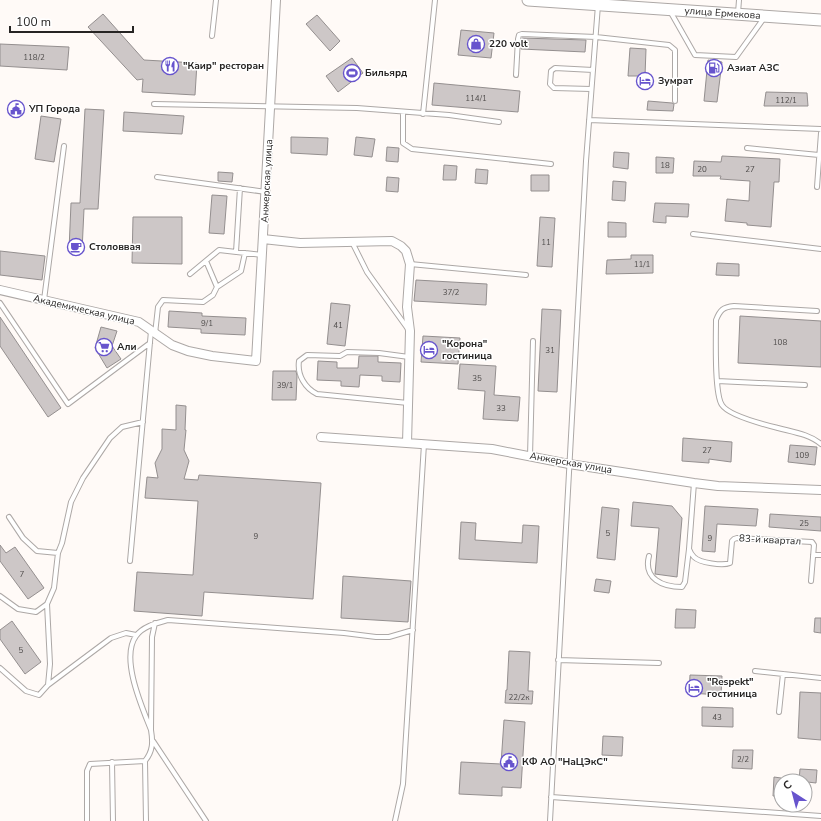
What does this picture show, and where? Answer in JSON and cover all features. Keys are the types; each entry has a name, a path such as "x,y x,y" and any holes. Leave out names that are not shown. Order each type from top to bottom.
{"main road":[{"name":"улица Ермекова","path":"528,0 598,4 625,3 669,9 821,20"}],"street":[{"name":"Анжерская улица","path":"256,361 276,0"},
{"path":"263,239 300,243 392,242 401,246 406,251 410,264 407,307 410,331 407,443"},
{"name":"Академическая улица","path":"0,290 139,322 172,345 188,351 212,356 256,361"},
{"name":"Анжерская улица","path":"321,437 492,449 569,464 694,484 821,490"}],"lane":[{"path":"212,36 216,0"},
{"path":"423,114 435,0"},
{"path":"738,14 739,0"},
{"path":"550,821 589,120 598,4"},
{"path":"669,9 695,55 722,57 736,58 765,16"},
{"path":"516,75 518,39 519,35 522,34 596,37 669,45 675,50 675,101"},
{"path":"592,89 554,88 550,84 550,71 555,68 593,70"},
{"path":"154,104 357,108 499,122"},
{"path":"403,112 403,143 412,149 551,164"},
{"path":"589,120 821,129"},
{"path":"817,187 821,133"},
{"path":"44,300 64,146"},
{"path":"747,148 819,156"},
{"path":"157,177 266,192"},
{"path":"236,252 240,188"},
{"path":"693,234 821,249"},
{"path":"352,242 367,272 410,331"},
{"path":"190,274 220,250 262,255"},
{"path":"130,561 150,343 158,307 163,300 203,302 213,295 217,287 241,271 245,253"},
{"path":"206,261 217,287"},
{"path":"410,264 526,275"},
{"path":"0,303 68,404 150,343"},
{"path":"816,311 734,306 724,307 719,312 716,320 717,381 722,406 728,411 752,421 807,435 821,444"},
{"path":"530,456 533,341"},
{"path":"408,403 317,394 309,390 303,382 298,366 299,361 307,355 340,356 347,352 379,353 410,357"},
{"path":"717,381 805,385"},
{"path":"48,685 50,664 47,604 54,588 58,553 62,543 71,502 83,478 110,438 122,427 142,422"},
{"path":"395,821 403,784 424,444"},
{"path":"649,556 649,570 657,581 670,587 682,587 685,582 689,549 694,484"},
{"path":"9,518 23,538 37,551 58,553"},
{"name":"83-й квартал","path":"689,549 693,557 699,561 726,565 730,563 732,541 734,538 812,542 814,545 811,581"},
{"name":"83-й квартал","path":"813,555 821,555"},
{"path":"0,596 18,609 36,612 47,604"},
{"path":"146,821 145,761 150,755 153,741 151,730 139,698 132,670 130,654 131,645 136,635 145,627 168,620 376,637 389,637 413,630"},
{"path":"151,730 152,636 155,623"},
{"path":"0,668 26,691 39,695 48,685 111,638 126,633 136,635"},
{"path":"558,660 659,663"},
{"path":"755,671 821,678"},
{"path":"779,712 783,674"},
{"path":"153,741 206,821"},
{"path":"87,821 87,771 90,764 145,761"},
{"path":"112,762 113,821"},
{"path":"551,797 821,816"}],"building":[{"path":"103,14 144,60 197,63 195,95 142,92 143,79 137,80 88,27"},
{"path":"317,15 340,41 330,51 306,24"},
{"name":"220 volt","path":"461,30 494,33 491,58 458,55"},
{"path":"522,38 586,40 585,52 521,49"},
{"path":"0,44 69,47 67,70 0,66"},
{"path":"630,48 646,49 645,76 628,76"},
{"path":"352,58 363,73 338,92 326,76"},
{"path":"708,60 722,62 717,102 704,101"},
{"path":"434,83 520,91 518,112 432,105"},
{"path":"766,92 807,93 808,106 764,106"},
{"path":"648,101 672,103 674,104 673,111 647,110"},
{"path":"85,109 104,110 98,209 84,209 82,251 69,250 71,203 80,203"},
{"path":"124,112 184,116 182,134 123,131"},
{"path":"41,116 61,119 54,162 35,159"},
{"path":"291,137 328,138 327,155 291,153"},
{"path":"356,137 375,139 372,157 354,155"},
{"path":"387,147 399,148 398,162 386,161"},
{"path":"614,152 629,153 628,169 613,167"},
{"path":"722,156 780,159 779,182 774,182 771,227 725,221 727,199 749,201 750,181 720,179 721,176 693,176 694,161 721,162"},
{"path":"656,157 674,158 673,173 656,173"},
{"path":"444,165 457,166 456,180 443,180"},
{"path":"476,169 488,170 487,184 475,183"},
{"path":"218,172 233,173 232,182 218,181"},
{"path":"531,175 549,175 549,191 531,191"},
{"path":"387,177 399,178 398,192 386,191"},
{"path":"613,181 626,182 625,201 612,200"},
{"path":"212,195 227,196 224,234 209,233"},
{"path":"655,203 689,204 688,217 666,216 666,223 653,222"},
{"path":"133,217 182,217 182,264 132,263"},
{"path":"540,217 555,218 552,267 537,266"},
{"path":"608,222 626,223 626,237 608,237"},
{"path":"0,251 45,256 42,280 0,275"},
{"path":"631,255 653,255 653,273 606,274 607,260 631,259"},
{"path":"717,263 739,264 739,276 716,275"},
{"path":"416,280 487,284 486,305 414,301"},
{"path":"331,303 350,305 345,346 327,344"},
{"path":"542,309 561,310 557,392 538,391"},
{"path":"169,311 202,313 202,316 246,318 245,335 201,333 201,329 168,327"},
{"path":"740,316 821,321 821,367 738,363"},
{"path":"0,317 61,408 48,417 0,346"},
{"name":"Али","path":"101,327 117,331 112,346 121,359 107,368 95,348"},
{"path":"423,336 460,338 458,364 421,362"},
{"path":"359,356 378,356 378,362 401,363 400,382 382,381 382,376 360,375 359,387 341,386 341,381 317,380 318,361 337,362 337,368 358,368"},
{"path":"460,364 496,366 494,395 520,397 518,421 483,419 485,391 458,389"},
{"path":"273,371 296,371 296,400 272,400"},
{"path":"176,405 186,406 184,450 189,461 184,479 198,480 199,475 321,483 313,599 204,592 202,616 134,611 137,572 193,575 198,501 145,498 147,477 158,478 155,463 162,449 162,429 176,430"},
{"path":"683,438 732,442 731,462 709,459 709,463 682,461"},
{"path":"790,445 817,447 815,465 788,462"},
{"path":"633,502 672,506 682,518 677,577 655,574 659,528 631,526"},
{"path":"705,506 758,509 756,526 717,524 715,552 702,551"},
{"path":"602,507 619,509 615,560 597,558"},
{"path":"770,514 821,517 821,531 769,527"},
{"path":"461,522 476,523 475,540 522,543 523,525 539,526 537,563 459,559"},
{"path":"0,545 6,553 15,547 44,588 28,599 0,561"},
{"path":"343,576 411,581 408,622 341,618"},
{"path":"596,579 611,581 609,593 594,591"},
{"path":"676,609 696,610 695,628 675,628"},
{"path":"815,618 821,618 821,633 814,632"},
{"path":"12,621 41,662 25,674 0,639 0,630"},
{"path":"509,651 530,652 528,691 533,691 532,704 505,703"},
{"path":"690,675 722,676 721,695 689,693"},
{"path":"800,692 821,693 821,740 798,738"},
{"path":"702,707 733,708 733,727 702,726"},
{"path":"504,720 525,722 521,788 502,787 502,796 459,794 461,762 501,764"},
{"path":"603,736 623,737 622,756 602,755"},
{"path":"733,750 753,750 752,769 732,768"},
{"path":"800,769 817,770 816,783 813,783 813,773 800,773"}],"place":[{"name":"220 volt","path":"476,44"},
{"name":"\"Каир\" ресторан","path":"170,66"},
{"name":"Азиат АЗС","path":"714,68"},
{"name":"Бильярд","path":"352,73"},
{"name":"Зумрат","path":"645,81"},
{"name":"УП Города","path":"16,109"},
{"name":"Столоввая","path":"76,247"},
{"name":"Али","path":"104,347"},
{"name":"\"Корона\" гостиница","path":"429,350"},
{"name":"\"Respekt\" гостиница","path":"694,688"},
{"name":"КФ АО \"НаЦЭкС\"","path":"509,762"}]}
